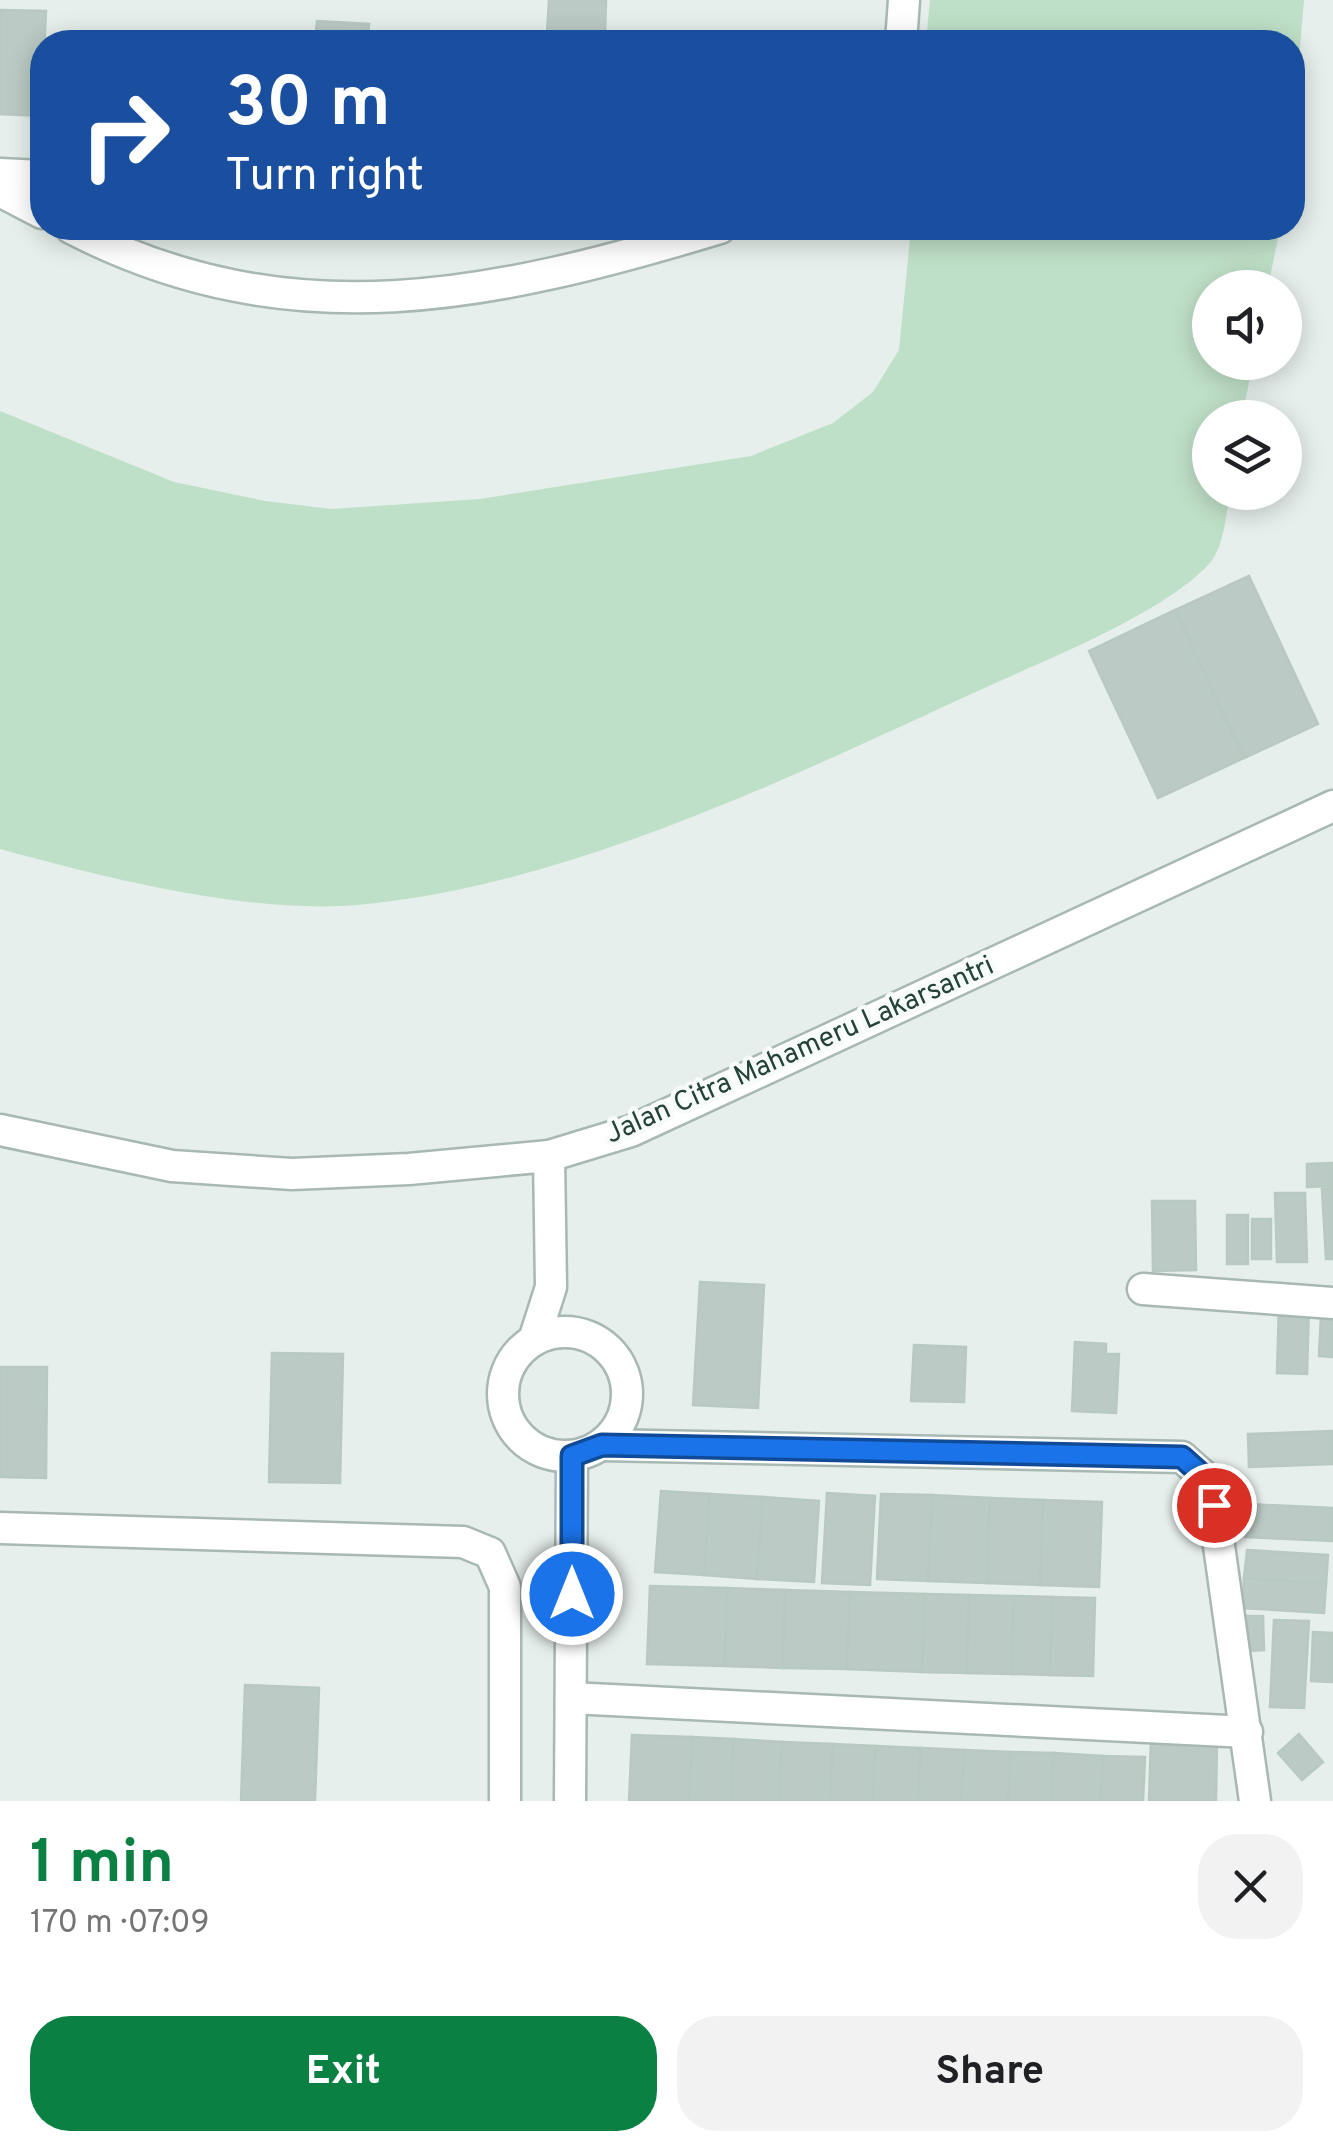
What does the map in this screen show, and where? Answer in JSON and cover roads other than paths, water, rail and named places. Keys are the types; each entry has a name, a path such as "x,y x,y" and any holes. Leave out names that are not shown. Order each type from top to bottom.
{"street":[{"path":"902,30 904,0"},
{"path":"0,174 30,175"},
{"path":"0,191 30,207"},
{"path":"96,240 227,286 350,300 510,284 675,240"},
{"name":"Jalan Citra Mahameru Lakarsantri","path":"0,1130 172,1166 292,1174 408,1169 549,1156 630,1131 1333,806"},
{"path":"549,1156 551,1287 534,1340 508,1369 502,1388 504,1408 524,1441 540,1452 572,1456 602,1445 1182,1457 1210,1482 1255,1801"},
{"path":"551,1287 574,1332"},
{"path":"1143,1290 1333,1302"},
{"path":"534,1340 574,1332 611,1351 628,1390 626,1410 602,1445"},
{"path":"570,1801 572,1456"},
{"path":"0,1528 463,1542 490,1553 506,1586 506,1801"},
{"path":"571,1698 1247,1732"}]}
